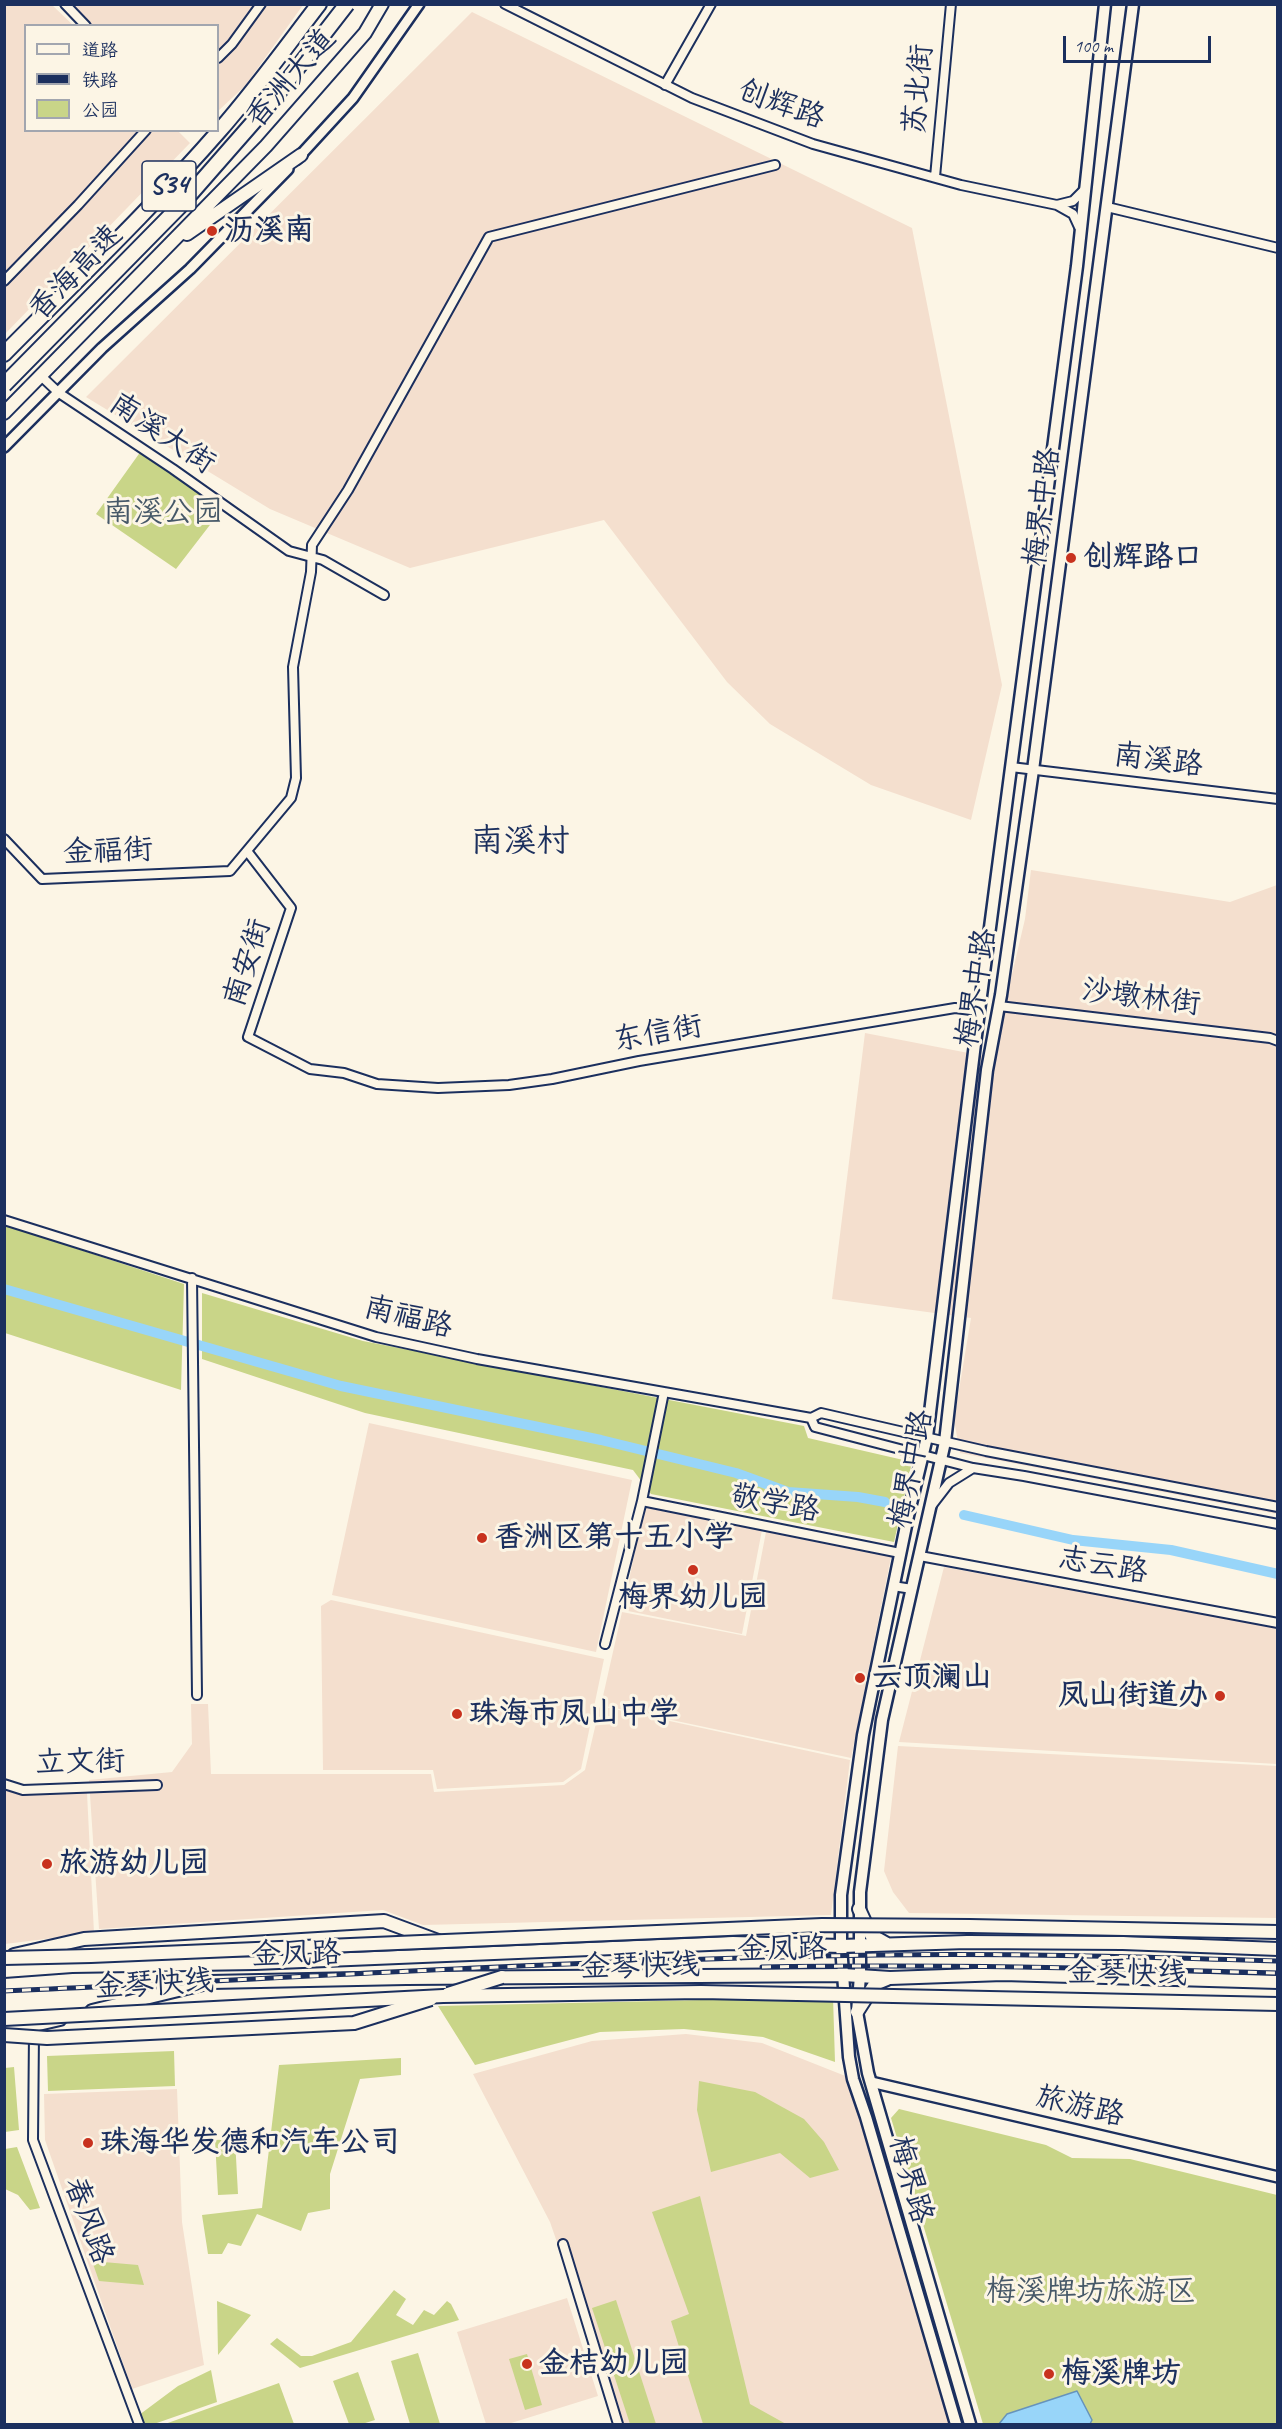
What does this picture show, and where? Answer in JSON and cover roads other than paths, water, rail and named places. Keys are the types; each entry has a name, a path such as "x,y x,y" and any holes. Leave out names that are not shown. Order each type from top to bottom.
{"highway":[{"name":"香海高速","path":"219,131 267,74 319,4"},
{"name":"香海高速","path":"4,385 179,207 271,102 347,4"},
{"name":"香海高速","path":"4,354 152,205 218,132"}],"main road":[{"name":"香洲大道","path":"4,378 259,120 319,51 352,4"},
{"name":"香洲大道","path":"4,413 266,146 365,33 382,4"},
{"name":"梅界中路","path":"841,1946 841,1895 863,1735 900,1553 927,1437 1081,233 1105,4"},
{"name":"梅界中路","path":"970,2424 871,2082 857,2012 860,1976 859,1909 882,1720 945,1442 987,1070 999,1006 1033,770 1133,4"},
{"path":"164,250 302,155"},
{"path":"859,1909 871,1935 888,1945"},
{"path":"4,1957 84,1939 384,1921 470,1954"},
{"name":"金琴快线","path":"4,1957 91,1956 822,1925 1278,1932"},
{"name":"金凤路","path":"4,1971 72,1966 255,1963 733,1943 859,1946 1123,1942 1278,1949"},
{"name":"梅界路","path":"841,1946 844,2010 853,2079 956,2424"},
{"name":"金凤路","path":"4,2033 211,1982 502,1977 844,1975 890,1978 1003,1974 1278,1982"},
{"path":"4,2033 47,2038 354,2023 502,1977"},
{"path":"857,2012 875,1984 890,1978"},
{"name":"金琴快线","path":"4,2019 349,2000 701,1992 1278,2004"}],"street":[{"path":"65,4 84,24"},
{"path":"219,57 232,44 261,4"},
{"path":"4,447 102,348 190,268 302,155 353,98 419,4"},
{"name":"创辉路","path":"505,4 692,98 813,144 935,177 1057,205"},
{"path":"665,85 711,4"},
{"name":"苏北街","path":"935,177 951,4"},
{"path":"4,281 144,132"},
{"path":"247,851 291,798 296,778 293,667 312,558 312,545 348,490 489,237 775,165"},
{"path":"1057,205 1077,198 1085,188"},
{"path":"1057,205 1073,214 1081,233"},
{"path":"1107,207 1278,248"},
{"name":"南溪大街","path":"40,376 59,393 289,551 323,560 384,595"},
{"name":"南溪路","path":"1011,767 1278,799"},
{"name":"金福街","path":"4,839 42,879 230,872 247,851"},
{"name":"南安街","path":"247,851 291,908 248,1037 310,1069 344,1073"},
{"name":"沙墩林街","path":"999,1006 1259,1036 1278,1041"},
{"name":"东信街","path":"344,1073 377,1084 438,1088 509,1085 955,1008 980,1011"},
{"name":"南福路","path":"4,1220 376,1337 477,1359 811,1418"},
{"path":"192,1278 197,1695"},
{"path":"604,1644 642,1501 664,1392"},
{"path":"1278,1507 945,1442 821,1413 811,1418 815,1427 940,1461 1278,1524"},
{"path":"931,1506 949,1483 974,1468"},
{"name":"敬学路","path":"642,1501 900,1553"},
{"name":"志云路","path":"920,1556 1278,1623"},
{"path":"893,1586 912,1589"},
{"name":"立文街","path":"4,1784 23,1790 157,1785"},
{"name":"春风路","path":"33,2025 33,2140 139,2424"},
{"name":"旅游路","path":"871,2082 1278,2177"},
{"path":"562,2244 618,2424"}],"water":[{"path":"1077,2391 1092,2420 1090,2424 999,2424 1007,2414"}],"waterway":[{"path":"4,1289 341,1386 601,1440 736,1473 788,1492 858,1497 885,1502"},
{"path":"964,1515 1073,1540 1171,1550 1278,1574"}],"railway":[{"path":"4,1991 662,1960 771,1957 980,1955 1278,1961"},
{"path":"762,1967 1020,1967 1278,1973"}],"place":[{"name":"沥溪南","path":"212,231"},
{"name":"创辉路口","path":"1071,558"},
{"name":"香洲区第十五小学","path":"482,1538"},
{"name":"梅界幼儿园","path":"693,1570"},
{"name":"云顶澜山","path":"860,1678"},
{"name":"凤山街道办","path":"1220,1696"},
{"name":"珠海市凤山中学","path":"457,1714"},
{"name":"旅游幼儿园","path":"47,1864"},
{"name":"珠海华发德和汽车公司","path":"88,2143"},
{"name":"金桔幼儿园","path":"527,2364"},
{"name":"梅溪牌坊","path":"1049,2374"}],"district":[{"name":"南溪村","path":"520,842"}],"park label":[{"name":"南溪公园","path":"163,513"},
{"name":"梅溪牌坊旅游区","path":"1091,2292"}]}
